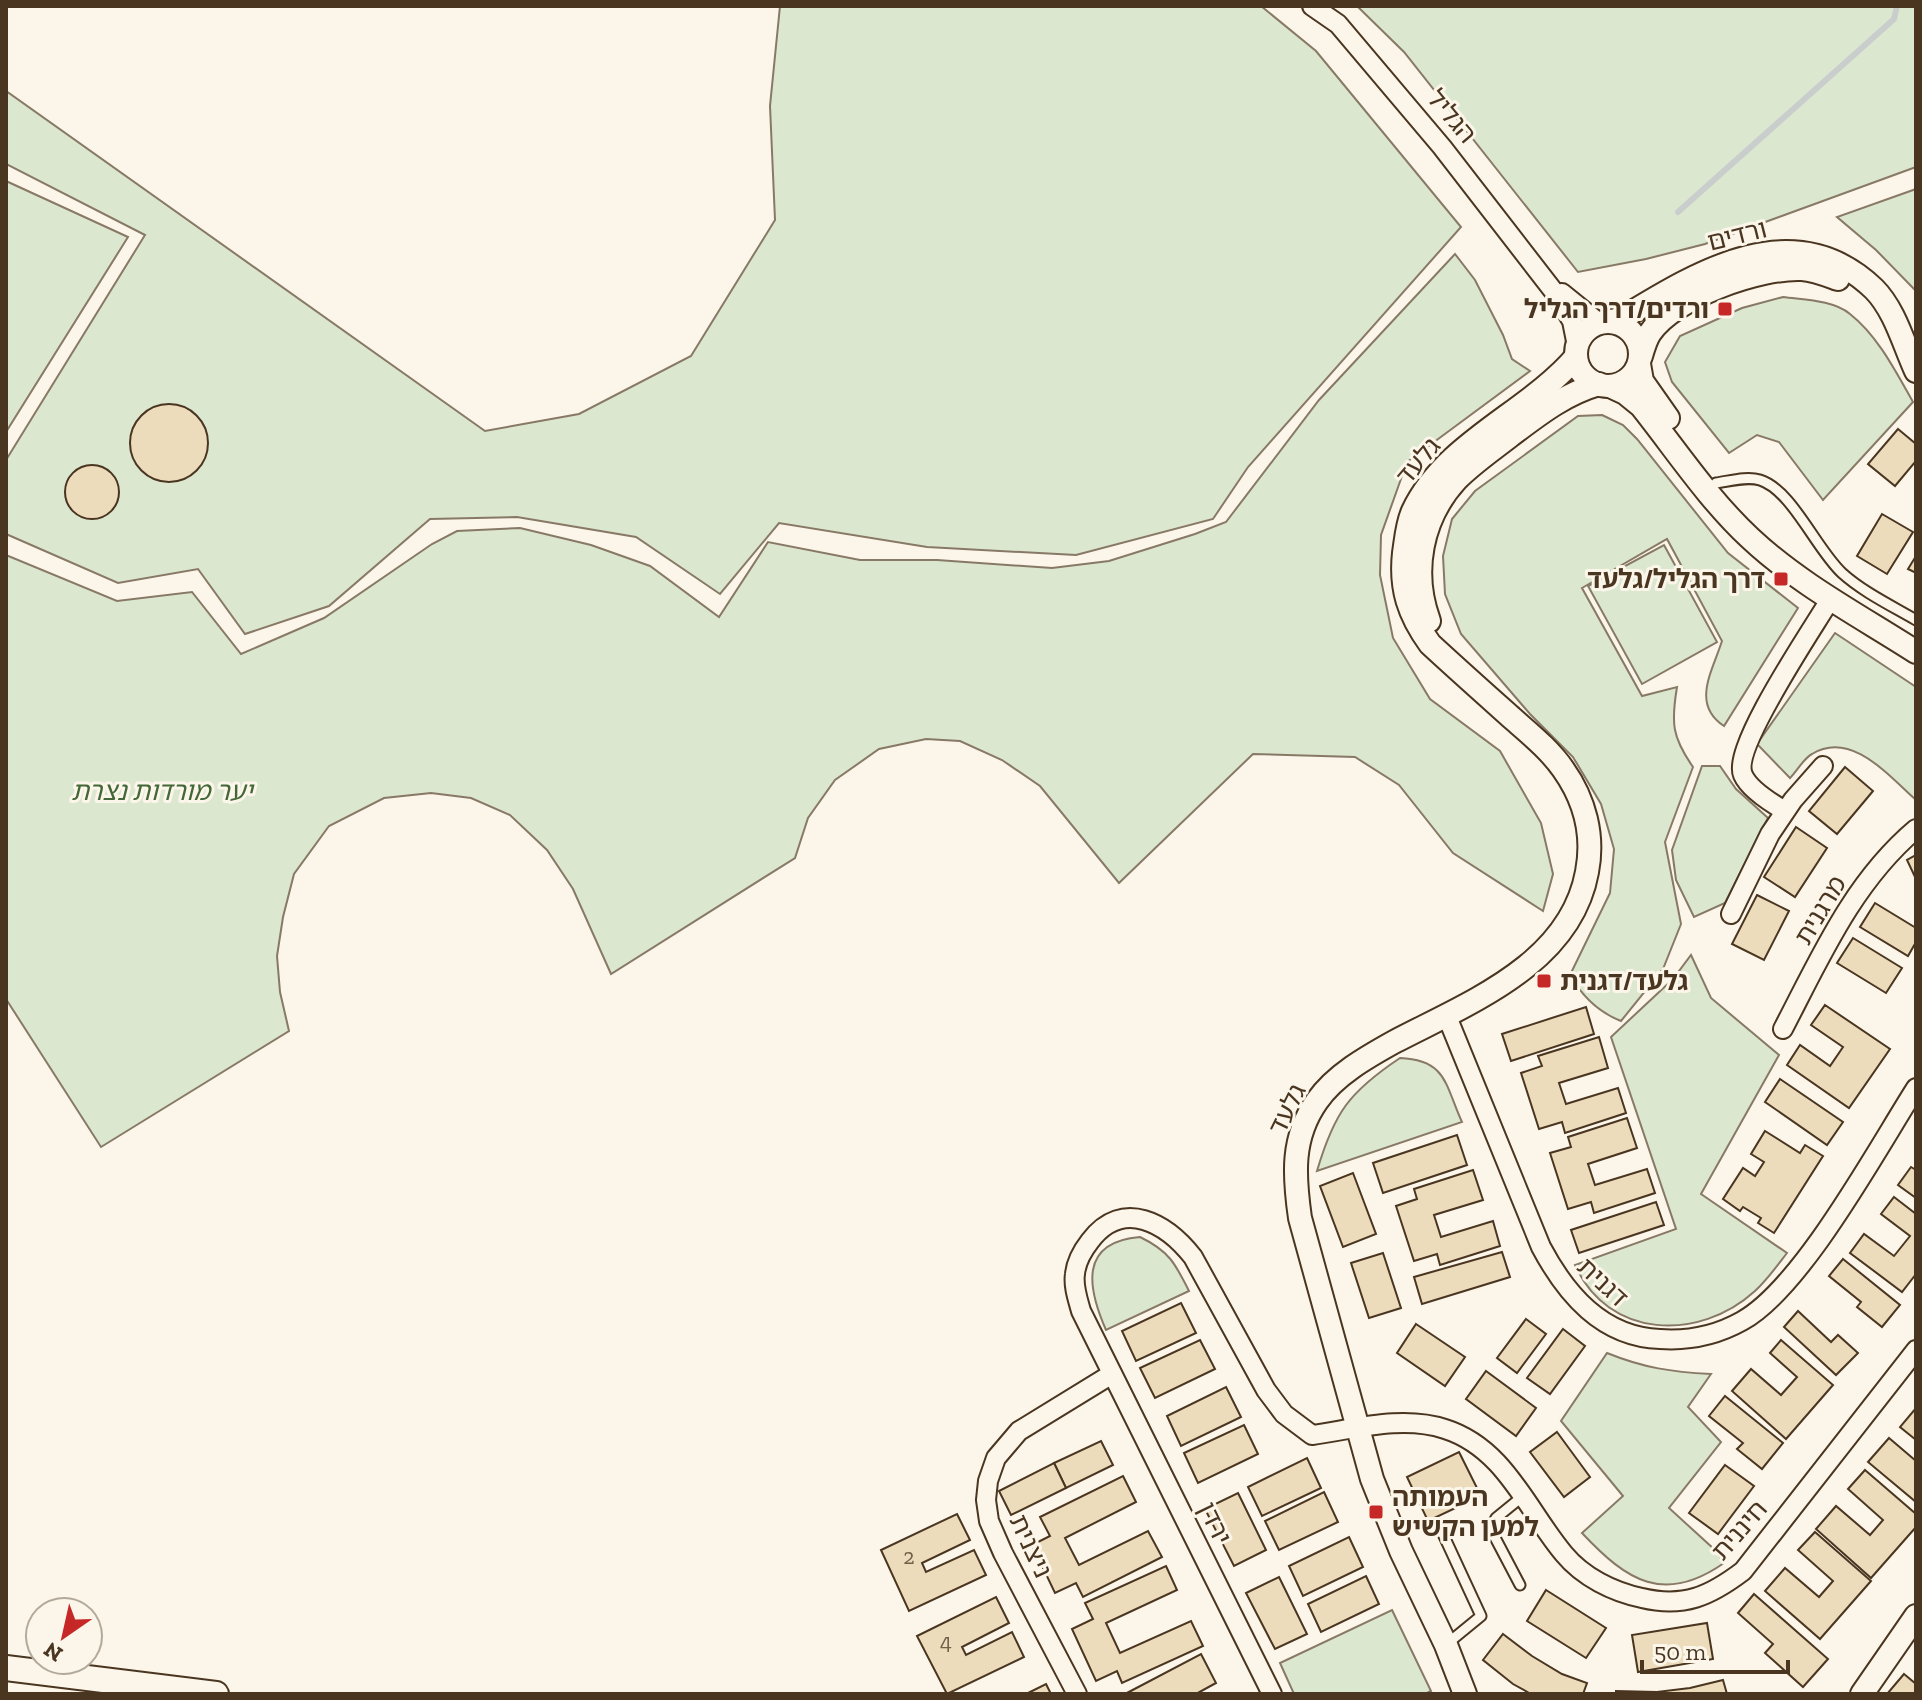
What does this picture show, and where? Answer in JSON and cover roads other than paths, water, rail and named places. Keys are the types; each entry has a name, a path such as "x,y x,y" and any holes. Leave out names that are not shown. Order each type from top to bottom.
{"main road":[{"path":"6,1668 216,1694"}],"street":[{"name":"הגליל","path":"1312,6 1338,24 1442,147 1539,272 1572,321 1577,351"},
{"name":"ורדים","path":"1605,322 1621,319 1681,283 1718,266 1769,252 1795,252 1833,262 1875,290 1890,312 1916,371"},
{"name":"ורדים","path":"1640,360 1649,333 1678,308 1725,285 1777,270 1802,269 1845,281 1865,293 1899,336"},
{"name":"הגליל","path":"1539,272 1573,304 1605,322"},
{"path":"1770,556 1650,392 1640,374 1640,345 1631,331 1605,322 1589,327 1577,351 1581,371 1589,379 1625,393 1641,406 1721,506 1748,537 1770,556 1916,652"},
{"name":"גלעד","path":"1465,1694 1372,1479 1300,1218 1295,1158 1316,1101 1335,1080 1378,1051 1529,965 1565,925 1586,879 1591,851 1585,816 1563,770 1543,746 1430,644 1416,625 1402,585 1411,514 1427,487 1466,448 1555,380 1577,351"},
{"path":"1604,385 1621,384 1632,376 1640,360"},
{"name":"גלעד","path":"1467,678 1433,635 1424,607 1419,565 1432,518 1456,481 1473,464 1562,398 1604,385"},
{"path":"1785,811 1765,799 1743,775 1741,759 1751,730 1831,598"},
{"path":"1731,914 1770,834 1823,766"},
{"name":"מרגנית","path":"1783,1029 1837,926 1884,861 1916,829"},
{"name":"דגנית","path":"1446,1014 1541,1247 1558,1278 1579,1302 1611,1327 1645,1339 1679,1340 1713,1334 1744,1321 1773,1296 1825,1232 1916,1088"},
{"name":"ירדן","path":"1272,1694 1081,1311 1075,1274 1082,1252 1107,1225 1140,1218 1158,1224 1177,1238 1193,1257 1266,1390 1284,1414 1312,1435 1358,1428"},
{"name":"חיננית","path":"1358,1428 1413,1422 1446,1429 1478,1445 1506,1472 1565,1556 1588,1576 1622,1594 1658,1602 1693,1600 1715,1592 1743,1571 1916,1350"},
{"name":"ניצנית","path":"1077,1694 989,1521 986,1500 988,1481 996,1458 1019,1431 1112,1374"},
{"path":"1862,1694 1916,1616"},
{"name":"גלעד","path":"1455,1668 1477,1694"}],"lane":[{"path":"1716,483 1758,479 1770,485 1786,499 1824,554 1845,576 1916,620"},
{"path":"1520,1585 1490,1528 1496,1518 1523,1496"},
{"path":"1443,1534 1481,1616 1446,1645"}],"waterway":[{"path":"1678,212 1894,19 1897,6"}],"place":[{"name":"ורדים/דרך הגליל","path":"1725,309"},
{"name":"דרך הגליל/גלעד","path":"1781,579"},
{"name":"גלעד/דגנית","path":"1544,981"},
{"name":"העמותה למען הקשיש","path":"1376,1512"}],"park label":[{"name":"יער מורדות נצרת","path":"162,791"}]}
